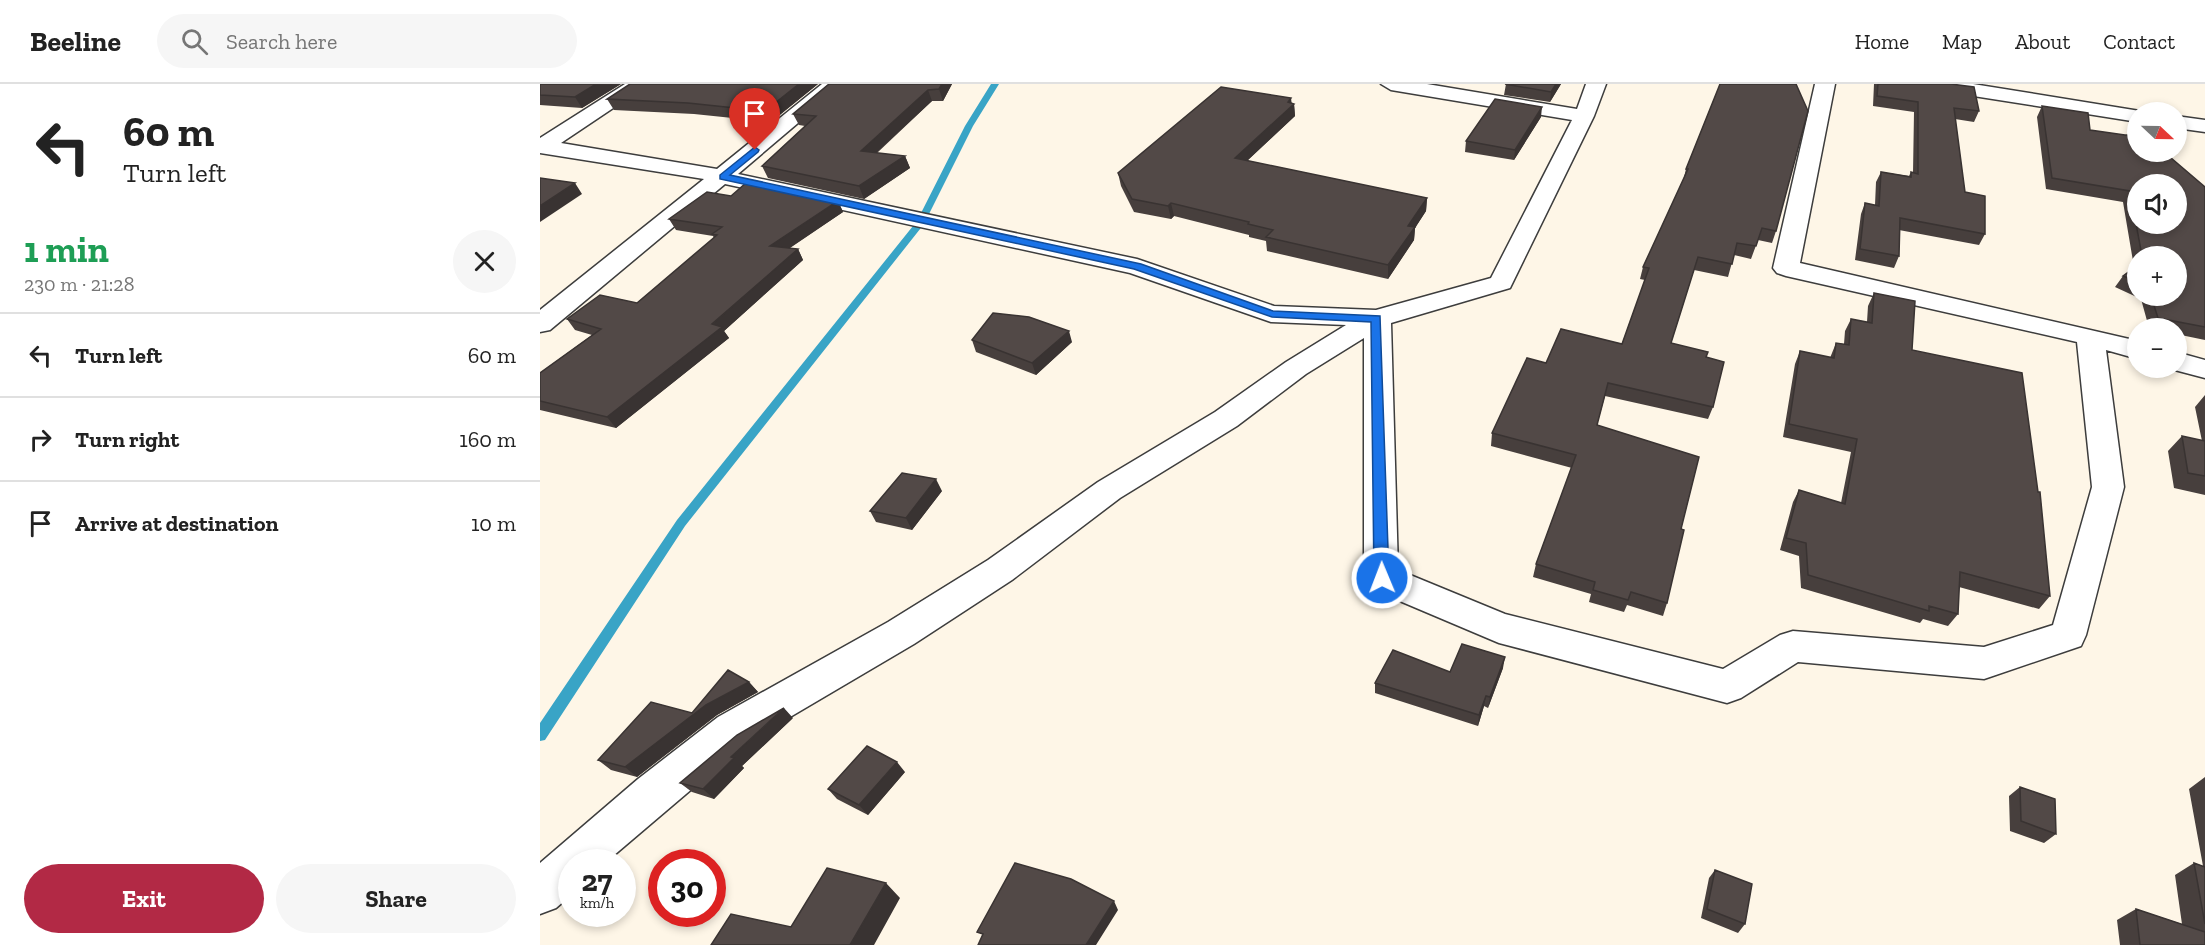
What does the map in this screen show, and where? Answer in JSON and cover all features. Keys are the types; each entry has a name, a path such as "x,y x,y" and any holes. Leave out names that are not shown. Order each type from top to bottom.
{"street":[{"path":"540,146 639,84"},
{"path":"540,324 723,177 834,84"},
{"path":"1391,84 1584,116"},
{"path":"589,849 653,793 732,730 901,633 1000,570 1109,490 1226,419 1296,368 1377,318 1501,283 1584,116 1596,84"},
{"path":"1825,84 1786,268 2127,347"},
{"path":"1935,84 2127,114"},
{"path":"2187,124 2205,126"},
{"path":"540,146 691,169 1137,267 1272,314 1377,318"},
{"path":"1377,318 1382,578 1499,628 1727,686 1793,646 1984,663 2068,635 2108,487 2090,337"},
{"path":"2187,364 2205,369"},
{"path":"540,892 558,876"}],"building":[{"path":"540,84 596,84 575,97 540,95"},
{"path":"630,84 799,84 765,111 688,103 607,99"},
{"path":"829,84 942,84 939,89 928,90 861,151 905,156 859,186 762,166 816,116 793,114"},
{"path":"1505,84 1556,84 1551,92"},
{"path":"1720,84 1796,84 1808,111 1776,231 1762,228 1756,246 1737,243 1732,264 1698,257 1671,343 1708,352 1706,357 1724,362 1713,407 1608,383 1597,425 1699,457 1681,529 1684,530 1667,603 1631,592 1628,600 1593,590 1595,582 1536,564 1576,455 1492,433 1527,358 1546,363 1561,329 1622,344 1649,268 1643,267 1688,169 1686,169"},
{"path":"1878,84 1951,84 1974,87 1979,111 1954,108 1965,192 1985,196 1985,234 1900,218 1899,256 1860,249 1865,203 1879,206 1881,172 1911,177 1911,172 1918,174 1918,102 1877,96"},
{"path":"1221,87 1291,98 1288,102 1294,104 1235,158 1427,198 1408,226 1415,227 1388,265 1266,237 1273,230 1248,224 1249,222 1171,203 1168,206 1132,199 1118,173"},
{"path":"1495,99 1542,107 1515,150 1466,141"},
{"path":"2042,106 2088,113 2090,130 2127,135 2127,162 2176,162 2205,187 2205,327 2187,324 2187,318 2158,318 2154,306 2187,306 2187,246 2140,246 2138,234 2187,234 2187,174 2127,174 2127,190 2052,178"},
{"path":"540,178 575,183 540,206"},
{"path":"747,182 838,201 770,246 798,249 712,324 722,327 607,417 540,401 540,373 601,329 567,319 600,295 637,303 717,235 712,234 722,227 669,219 707,192 731,196"},
{"path":"1874,293 1915,301 1912,350 2022,373 2038,492 2040,492 2050,596 1960,572 1958,614 1929,606 1929,611 1808,575 1806,543 1786,538 1799,490 1845,504 1857,439 1789,424 1800,351 1834,358 1836,343 1849,345 1851,319 1872,323"},
{"path":"993,313 1029,317 1069,331 1032,363 972,340"},
{"path":"2182,436 2205,441 2205,476 2188,473"},
{"path":"902,473 936,479 906,518 870,511"},
{"path":"1462,644 1505,657 1490,697 1486,696 1479,715 1375,683 1393,650 1450,672"},
{"path":"728,670 749,682 706,705 625,767 598,760 651,702 692,713"},
{"path":"784,708 731,757 734,758 703,789 680,783 737,735"},
{"path":"867,746 897,762 859,805 828,789"},
{"path":"2020,787 2055,799 2056,834 2021,821"},
{"path":"1015,863 1071,879 1114,901 1086,945 978,945 983,934 977,932"},
{"path":"2194,863 2205,867 2205,924"},
{"path":"827,868 886,883 850,945 711,945 723,927 726,927 726,922 731,914 791,927"},
{"path":"1715,870 1752,884 1745,924 1707,909"},
{"path":"2136,909 2205,932 2205,945 2140,945"}],"waterway":[{"path":"540,735 681,523 921,222 969,126 995,84"}],"route":[{"path":"755,150 723,177 921,222 1137,267 1272,314 1377,318 1382,578"}]}
